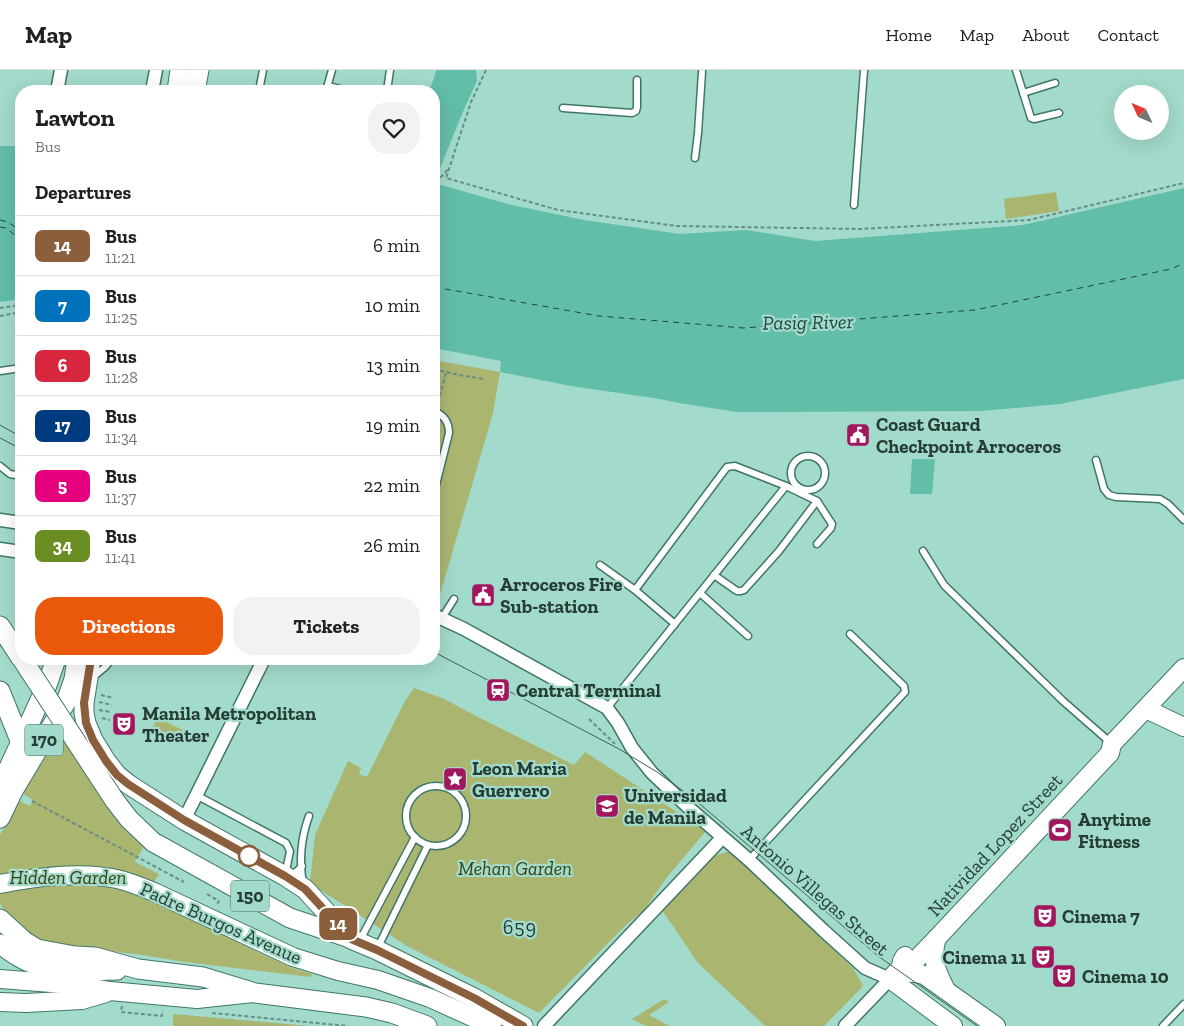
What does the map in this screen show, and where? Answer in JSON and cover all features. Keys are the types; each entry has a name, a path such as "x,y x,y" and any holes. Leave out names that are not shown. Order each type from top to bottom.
{"main road":[{"path":"178,85 180,70"},
{"path":"196,85 199,70"},
{"name":"150","path":"0,626 15,649"},
{"name":"150","path":"26,665 114,801 129,819 153,842 290,918 355,940 377,950 474,998 523,1026"},
{"name":"170","path":"21,743 54,665"},
{"name":"170","path":"0,818 13,791 66,702 77,665"},
{"name":"170","path":"91,665 93,688 84,703 86,723 93,740 117,775 184,820 305,889 355,940"},
{"path":"0,691 21,743 0,787"},
{"path":"0,919 14,933 37,949 74,956 94,957 138,969 203,977 255,993 366,1007 392,1013 427,1026"},
{"path":"0,944 36,965 94,971 138,969"}],"street":[{"path":"58,85 61,70"},
{"path":"153,85 156,70"},
{"path":"0,520 15,522"},
{"path":"0,549 15,551"},
{"name":"Antonio Villegas Street","path":"440,617 607,708 632,748 652,773 865,968 895,973 913,972 924,975 996,1026"},
{"path":"184,820 261,665"},
{"name":"Natividad Lopez Street","path":"895,973 912,964 938,938 1067,792 1102,747 1112,744 1184,668"},
{"path":"1146,709 1184,726"},
{"name":"Natividad Lopez Street","path":"845,1026 895,973 904,957 1053,807"},
{"path":"544,1026 722,838"},
{"name":"Padre Burgos Avenue","path":"0,884 45,877 98,876 137,885 293,957 386,983 430,998 492,1026"},
{"path":"938,938 934,958 946,991"},
{"name":"Antonio Villegas Street","path":"895,973 953,1026"},
{"path":"0,979 77,985 110,991 197,999 255,993"},
{"path":"0,1002 26,1003 82,1000 110,991"}],"lane":[{"path":"260,85 263,70"},
{"path":"328,85 332,70"},
{"path":"388,85 390,70"},
{"path":"854,205 864,70"},
{"path":"1016,70 1033,119 1058,113"},
{"path":"695,158 702,72"},
{"path":"563,108 632,113 636,111 637,107 637,80"},
{"path":"1023,94 1054,83"},
{"path":"0,371 15,369"},
{"path":"440,414 446,420 449,428 440,469"},
{"path":"635,590 727,467 735,466 802,491 815,488 823,479 823,466 819,461 813,458 800,458 795,462 791,474 792,481 796,486 802,491 817,501 832,524 817,544"},
{"path":"1096,460 1104,489 1109,495 1160,499 1168,504 1184,520"},
{"path":"0,466 10,474 15,475"},
{"path":"607,708 786,486"},
{"path":"714,575 737,591 744,590 779,551 817,501"},
{"path":"923,551 944,585 1063,701 1112,744"},
{"path":"600,565 635,590 675,624"},
{"path":"700,593 748,636"},
{"path":"440,614 454,599"},
{"path":"749,860 905,692 904,686 850,634"},
{"path":"93,688 107,665"},
{"path":"439,786 457,795 463,803 465,813 464,824 460,833 453,840 444,845 428,845 410,832 406,815 412,797 428,787 439,786"},
{"path":"196,795 266,827 282,840 290,851 285,876 295,873 302,866"},
{"path":"305,889 302,866 303,833 309,816"},
{"path":"355,940 415,837"},
{"path":"377,950 428,845"},
{"path":"1163,1026 1184,1004"}],"path":[{"path":"486,70 471,102 446,178 558,210 677,226 860,229 1029,220 1184,183"},
{"path":"440,178 450,166"},
{"path":"0,308 15,306"},
{"path":"0,316 15,313"},
{"path":"440,370 484,379"},
{"path":"440,392 446,372"},
{"path":"93,688 113,698"},
{"path":"97,702 112,704"},
{"path":"96,709 111,712"},
{"path":"97,717 110,720"},
{"path":"32,801 184,882"},
{"path":"207,894 219,901"},
{"path":"122,1005 121,1012 162,1016 163,1009"},
{"path":"212,1013 348,1026"}],"green space":[{"path":"1056,192 1059,211 1006,219 1004,199"},
{"path":"440,361 500,372 493,413 440,595"},
{"name":"Mehan Garden","path":"414,688 442,698 574,765 585,752 706,831 668,876 643,911 626,925 539,1013 407,946 310,883 315,835 348,761 361,768 359,774 367,777 405,701"},
{"path":"158,718 183,730 177,742 152,729"},
{"name":"Hidden Garden","path":"56,726 118,821 144,846 135,862 159,874 154,882 153,897 260,953 295,969 312,974 311,977 185,962 136,954 57,946 34,938 4,911 0,903 0,835 18,800 30,806 33,800 22,793"},
{"path":"730,851 853,968 863,986 824,1026 765,1026 698,963 662,910 713,856"},
{"path":"664,999 669,1002 649,1015 670,1026 646,1026 632,1019"},
{"path":"173,1014 310,1026 173,1026"}],"water":[{"path":"436,70 476,70 477,81 440,168 440,85 431,85"},
{"path":"0,146 15,146 15,300 0,302"},
{"name":"Pasig River","path":"440,185 512,205 584,220 680,234 746,230 815,241 1023,225 1184,188 1184,379 1060,404 981,411 737,412 571,386 500,372 501,361 440,349"},
{"path":"912,459 935,459 932,494 910,494"}],"ferry route":[{"path":"0,220 8,222 15,227"},
{"path":"0,227 6,228 15,235"},
{"path":"440,288 599,316 744,328 975,310 1171,269 1184,263"}],"tram line":[{"path":"0,425 15,434"},
{"path":"0,438 15,446"},
{"path":"440,655 619,749 657,772 694,799 878,956 977,1026"}],"bus line":[{"name":"14","path":"90,665 84,703 86,723 93,740 117,775 135,790 184,820 305,889 351,939 474,998 523,1026"}],"place":[{"name":"Coast Guard Checkpoint Arroceros","path":"858,435"},
{"name":"Arroceros Fire Sub-station","path":"483,595"},
{"name":"Central Terminal","path":"498,690"},
{"name":"Manila Metropolitan Theater","path":"124,724"},
{"name":"Leon Maria Guerrero","path":"455,779"},
{"name":"Universidad de Manila","path":"607,806"},
{"name":"Anytime Fitness","path":"1060,830"},
{"name":"Cinema 7","path":"1045,916"},
{"name":"Cinema 11","path":"1043,957"},
{"name":"Cinema 10","path":"1064,976"}],"district":[{"name":"659","path":"520,927"}]}
